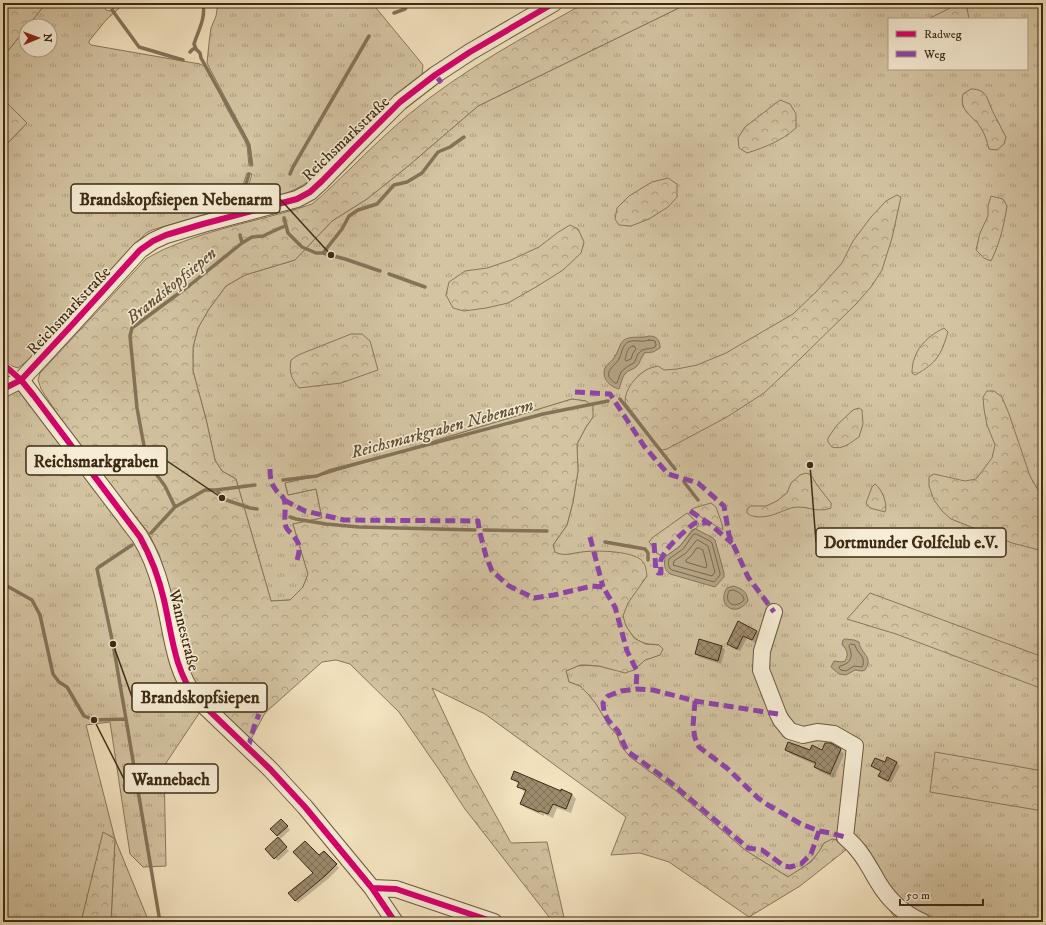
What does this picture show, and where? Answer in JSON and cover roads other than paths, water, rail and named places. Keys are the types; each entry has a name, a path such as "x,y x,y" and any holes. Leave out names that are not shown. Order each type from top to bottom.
{"street":[{"name":"Reichsmarkstraße","path":"3,389 21,380 140,250 166,235 297,199 310,192 400,102 435,75 470,52 554,3"},
{"name":"Wannestraße","path":"21,380 140,537 153,562 162,589 179,668 189,689 196,698 275,775 313,817 372,888 395,922"},
{"path":"774,612 762,651 761,670 780,720 790,731 803,735 817,732 834,734 855,746 845,837 859,851 889,897 904,911 923,922"},
{"path":"372,888 396,888 494,922"}],"water":[{"path":"649,336 658,339 660,348 653,352 644,353 637,366 624,375 619,389 607,382 604,375 605,368 614,358 622,342 630,338"},
{"path":"694,529 715,540 724,577 715,587 670,574 666,569 665,557 680,546"},
{"path":"733,586 743,590 748,601 738,609 733,609 725,604 724,594 727,588"},
{"path":"845,639 859,642 868,658 865,670 855,670 846,675 839,674 831,667 834,661 845,661 847,652 842,644 843,640"}],"waterway":[{"path":"196,49 194,44 203,19 203,3"},
{"name":"Brandskopfsiepen","path":"394,13 405,9 407,6"},
{"path":"112,10 139,47 183,60"},
{"name":"Brandskopfsiepen","path":"290,174 369,36"},
{"path":"190,52 193,49 196,49 200,53 201,58 246,139 249,147 251,164"},
{"path":"323,253 342,229 349,216 358,210 377,204 394,185 407,182 422,173 438,152 450,147 464,137"},
{"path":"235,207 243,194 244,185 246,184 249,174"},
{"path":"284,218 288,233 302,247 316,253 323,253 345,259 380,271"},
{"name":"Brandskopfsiepen","path":"175,507 165,486 147,462 137,408 130,336 132,328 190,285 242,243 252,237 263,236 285,226"},
{"name":"Brandskopfsiepen","path":"240,235 242,243"},
{"path":"389,274 425,287"},
{"name":"Reichsmarkgraben Nebenarm","path":"620,399 675,469"},
{"name":"Reichsmarkgraben Nebenarm","path":"283,480 317,476 329,471 543,414 608,401"},
{"name":"Reichsmarkgraben Nebenarm","path":"684,482 698,500"},
{"name":"Reichsmarkgraben Nebenarm","path":"216,490 255,485"},
{"path":"151,533 175,507 205,490 216,490 226,500 257,509"},
{"path":"290,517 326,524 359,527 475,530"},
{"path":"484,530 547,531"},
{"path":"605,542 645,549 648,553 648,560"},
{"name":"Brandskopfsiepen","path":"126,719 113,644 97,569 132,545"},
{"name":"Brandskopfsiepen","path":"3,586 7,586 32,600 40,615 53,674 59,682 67,687 84,716 94,720 126,719 160,922"}],"place":[{"name":"Brandskopfsiepen Nebenarm","path":"331,255"},
{"name":"Dortmunder Golfclub e.V.","path":"810,465"},
{"name":"Reichsmarkgraben","path":"222,498"},
{"name":"Brandskopfsiepen","path":"113,644"},
{"name":"Wannebach","path":"94,720"}]}
